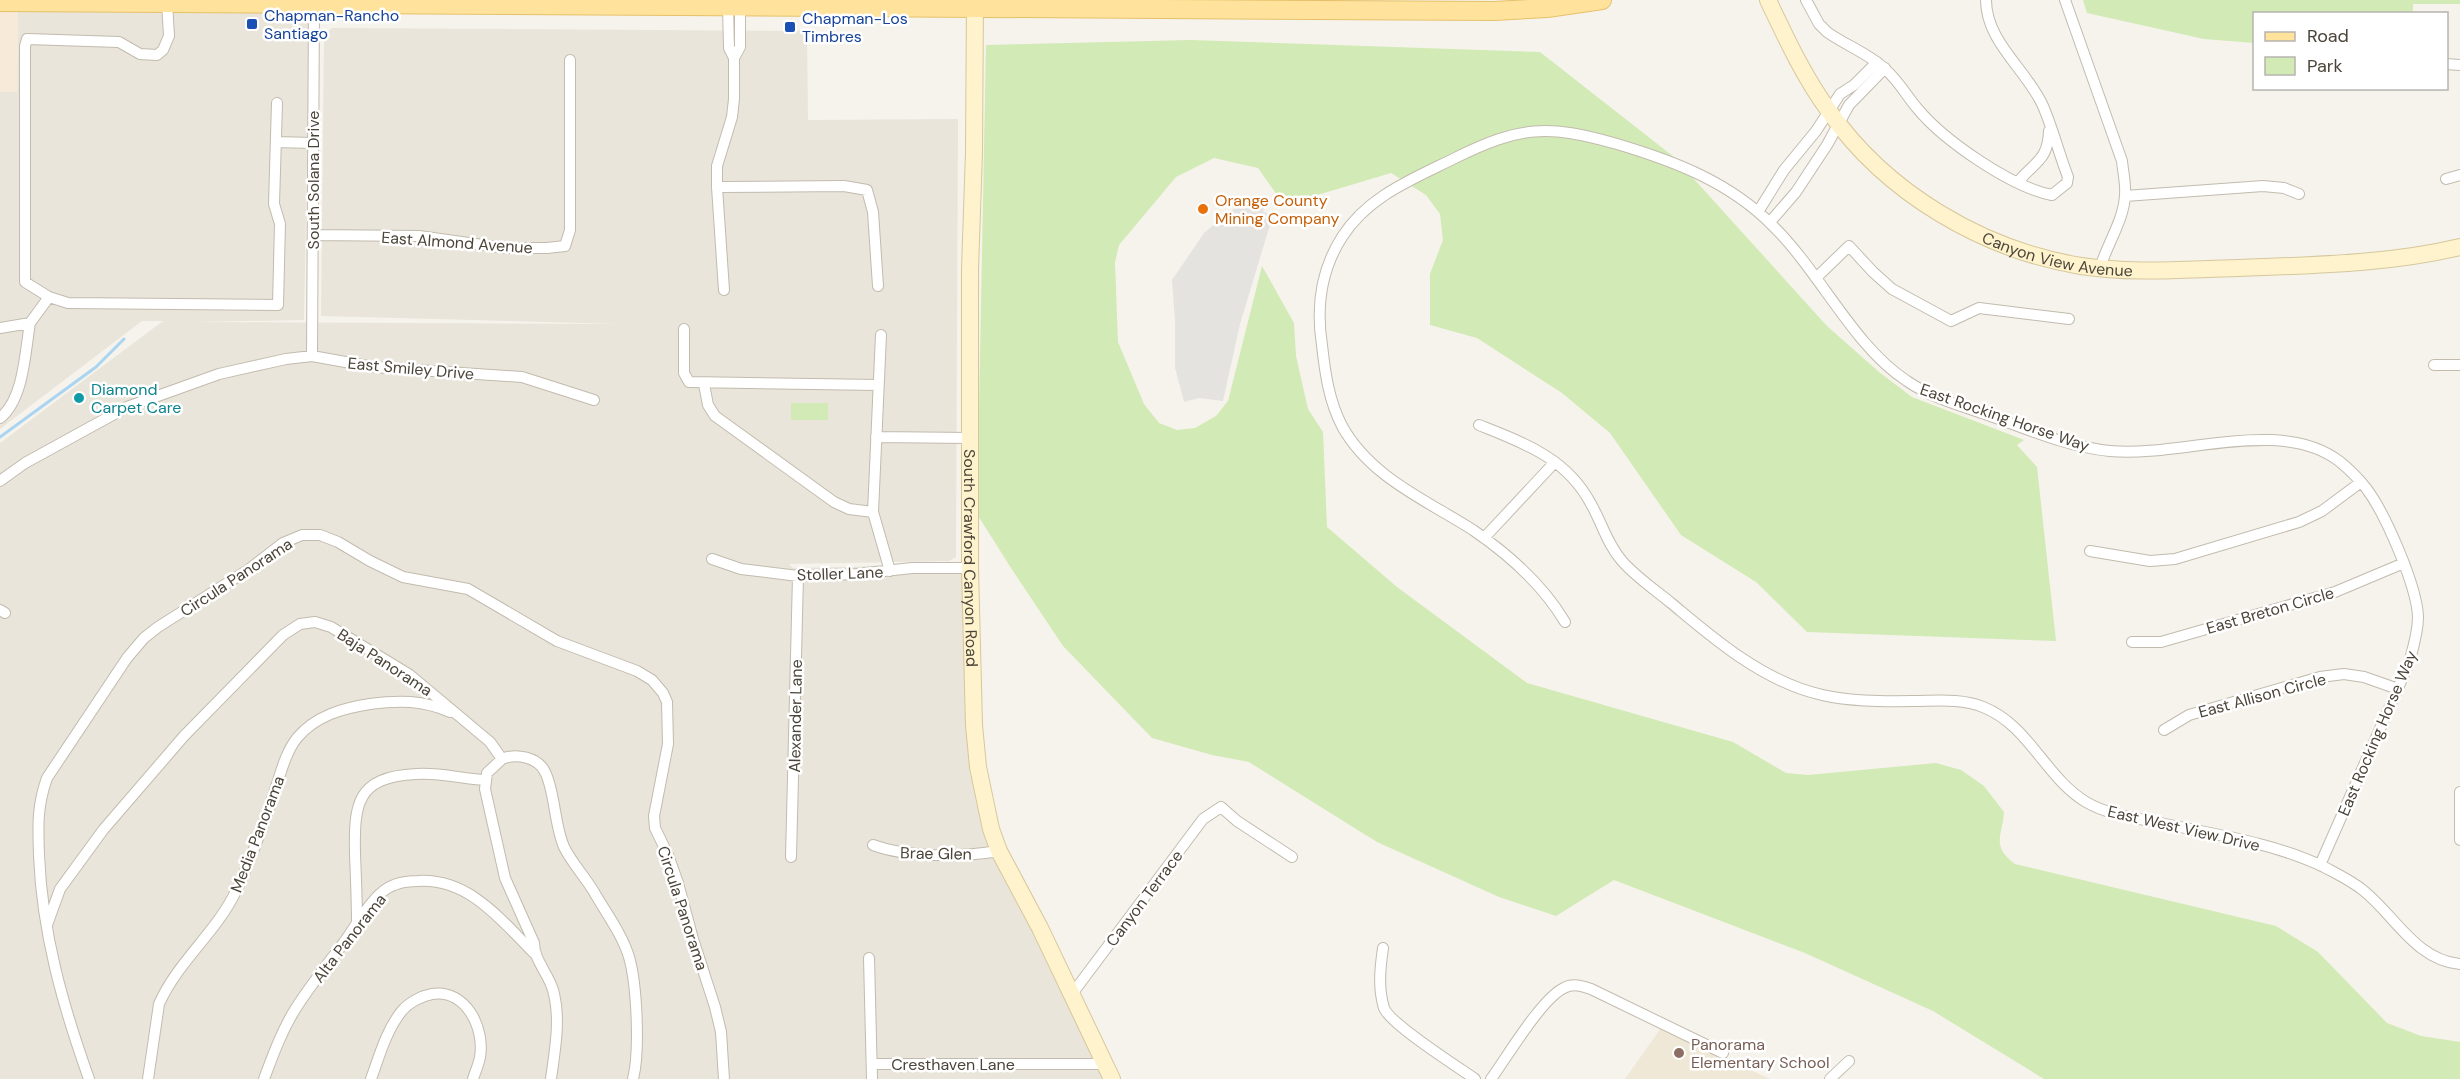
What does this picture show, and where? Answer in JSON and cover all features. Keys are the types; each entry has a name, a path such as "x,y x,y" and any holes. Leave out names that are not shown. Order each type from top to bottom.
{"main road":[{"path":"0,2 168,1 734,6 975,4 1514,10 1602,0"},
{"name":"Canyon View Avenue","path":"1768,0 1806,73 1833,117 1880,168 1901,186 1960,225 2000,243 2043,258 2100,268 2167,270 2383,260 2460,246"},
{"name":"South Crawford Canyon Road","path":"975,4 970,568 974,725 978,767 991,829 999,851 1109,1071"}],"street":[{"path":"1806,0 1819,24 1827,32 1881,65 1934,126 1972,155 2018,182 2052,195 2067,183 2068,177 2043,105 2001,43 1988,16 1986,0"},
{"path":"2066,0 2121,161 2125,196 2100,268"},
{"path":"168,1 168,36 163,50 156,55 140,54 119,42 27,39 25,46 25,282 49,297 68,303 278,305 280,224 274,204 277,103"},
{"name":"South Solana Drive","path":"312,356 314,3"},
{"path":"724,290 717,166 732,117 734,99 734,58 729,48 734,6"},
{"name":"East Almond Avenue","path":"313,235 419,236 504,248 565,246 570,230 570,60"},
{"path":"1758,212 1784,170 1816,131 1849,105 1881,65"},
{"path":"1770,222 1796,192 1827,145 1840,94 1881,65"},
{"path":"2018,182 2041,160 2048,146 2049,127"},
{"name":"East Rocking Horse Way","path":"1565,622 1543,590 1484,538 1380,472 1359,451 1343,428 1332,405 1320,331 1320,299 1330,259 1350,224 1372,202 1389,190 1491,140 1512,134 1545,130 1575,133 1677,163 1709,178 1770,222 1817,277 1880,360 1905,380 1946,400 2060,440 2107,451 2131,452 2283,440 2317,448 2332,456 2361,482 2370,493 2404,563 2414,590 2418,619 2415,643 2398,689 2320,866"},
{"path":"276,142 313,143"},
{"path":"2446,179 2460,175"},
{"path":"717,187 844,186 867,190 873,212 878,286"},
{"path":"2125,196 2264,186 2284,188 2299,194"},
{"path":"1817,277 1849,246 1892,289 1951,321 1979,308 2069,319"},
{"path":"3,411 20,385 30,323 49,297"},
{"path":"4,328 30,323"},
{"path":"684,329 685,378 689,382 878,385"},
{"path":"880,335 873,512 890,571"},
{"name":"East Smiley Drive","path":"0,481 25,463 127,407 219,374 286,359 312,356 373,367 522,377 594,400"},
{"path":"2434,365 2460,365"},
{"path":"704,384 708,405 715,416 834,502 849,508 873,512"},
{"name":"East West View Drive","path":"1479,425 1531,446 1556,462 1581,486 1613,550 1633,572 1714,638 1776,680 1800,691 1858,702 1965,702 1983,706 2003,717 2020,732 2073,794 2100,809 2117,815 2257,843 2320,866 2363,890 2412,941 2425,951 2445,961 2460,964"},
{"path":"876,437 970,438"},
{"path":"1484,538 1556,462"},
{"path":"2090,551 2150,561 2175,559 2299,522 2322,511 2361,482"},
{"name":"Circula Panorama","path":"90,1079 74,1037 53,966 46,927 40,868 40,798 54,766 127,658 144,638 215,593 283,543 302,535 320,535 403,577 468,588 556,641 637,671 652,680 663,693 667,702 668,744 654,816 655,828 678,883 715,1007 721,1032 724,1079"},
{"name":"Stoller Lane","path":"712,559 741,568 798,576 912,568 970,568"},
{"name":"East Breton Circle","path":"2132,642 2161,642 2324,595 2404,563"},
{"name":"Alexander Lane","path":"791,857 798,576"},
{"name":"Baja Panorama","path":"46,927 60,889 103,830 184,736 283,635 300,624 315,622 332,627 410,675 490,742 502,759"},
{"name":"East Allison Circle","path":"2164,730 2189,715 2320,677 2354,675 2398,689"},
{"name":"Media Panorama","path":"148,1079 159,1004 190,955 223,916 237,891 296,739 324,717 365,704 405,700 423,702 455,714"},
{"path":"551,1079 556,1034 556,1002 550,981 534,953 534,943 505,878 485,780 487,773 502,759 516,756 529,758 541,765 547,774 556,825 565,847 625,948 633,984 636,1059 633,1079"},
{"path":"357,924 355,824 357,807 367,790 387,778 417,773 485,780"},
{"path":"2460,792 2460,840"},
{"name":"Canyon Terrace","path":"1072,994 1203,819 1221,807 1237,822 1292,857"},
{"name":"Brae Glen","path":"873,845 891,852 915,854 984,854 999,851"},
{"name":"Alta Panorama","path":"264,1079 296,1009 381,893 393,886 412,881 436,881 456,886 470,894 498,917 534,953"},
{"path":"1383,948 1379,980 1385,1011 1402,1027 1475,1079"},
{"name":"Cresthaven Lane","path":"869,957 872,1064 1109,1071"},
{"path":"1491,1079 1540,1010 1564,987 1577,985 1591,989 1723,1053"},
{"path":"371,1079 387,1037 401,1012 414,1001 438,993 453,996 466,1005 474,1018 480,1056 473,1079"},
{"path":"1830,1079 1849,1061"},
{"path":"872,1064 872,1079"}],"shaded area":[{"path":"18,6 310,11 304,320 194,322 621,324 321,316 324,36 332,28 807,31 808,120 958,119 956,557 949,561 789,564 793,568 975,564 979,732 988,792 1006,849 1119,1079 0,1079 0,443 163,321 142,321 0,429 0,92 17,92"},
{"path":"18,6 17,92 0,92 0,7"},
{"path":"1251,197 1266,202 1263,212 1273,215 1240,324 1223,401 1199,398 1184,402 1175,368 1172,280 1204,233 1240,204 1247,208"},
{"name":"Panorama Elementary School","path":"1661,1028 1770,1079 1625,1079"}],"green space":[{"path":"2083,0 2460,0 2460,4 2413,4 2413,12 2253,12 2253,43 2204,39 2087,13"},
{"path":"1191,40 1540,52 1674,157 1827,326 1879,372 1912,397 2024,440 2017,445 2037,467 2056,641 1807,632 1756,582 1681,535 1610,433 1562,393 1477,338 1430,325 1430,274 1443,240 1440,214 1426,195 1391,173 1284,205 1258,168 1214,158 1176,177 1119,245 1115,262 1118,342 1144,404 1159,423 1177,430 1195,428 1216,416 1228,401 1262,266 1294,323 1296,356 1308,409 1323,432 1327,527 1397,587 1527,683 1733,742 1786,773 1808,775 1936,763 1961,770 1984,786 2004,812 2000,846 2015,864 2276,926 2318,952 2387,1023 2421,1036 2460,1042 2460,1079 2044,1079 1933,1011 1805,953 1614,880 1556,916 1499,897 1377,842 1249,762 1212,755 1152,738 1063,646 977,514 986,45"},
{"path":"791,403 828,403 828,420 791,420"}],"waterway":[{"path":"0,437 96,367 124,339"}],"place":[{"name":"Chapman-Rancho Santiago","path":"252,24"},
{"name":"Chapman-Los Timbres","path":"790,27"},
{"name":"Orange County Mining Company","path":"1203,209"},
{"name":"Diamond Carpet Care","path":"79,398"},
{"name":"Panorama Elementary School","path":"1679,1053"}]}
